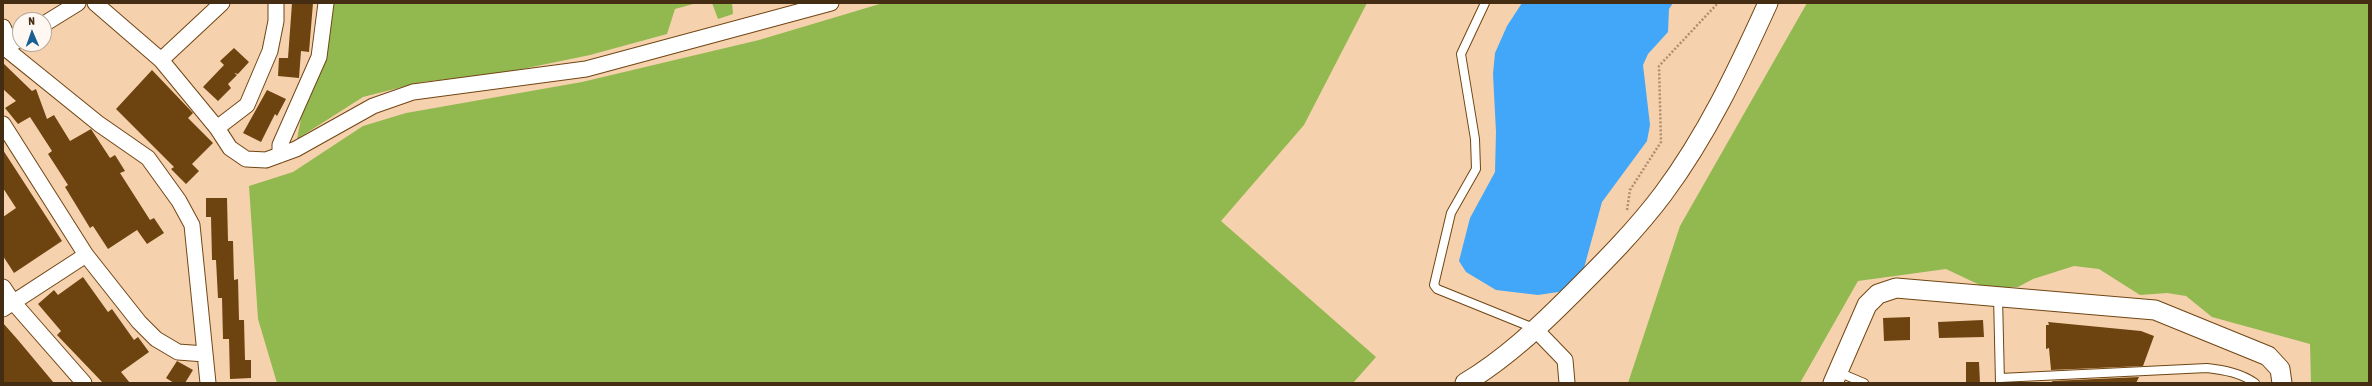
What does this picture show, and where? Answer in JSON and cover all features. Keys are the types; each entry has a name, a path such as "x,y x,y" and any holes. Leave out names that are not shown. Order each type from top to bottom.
{"street":[{"path":"52,19 78,3"},
{"path":"95,3 161,60 217,128 230,148 246,159 266,160 296,149 373,106 413,92 586,69 831,3"},
{"path":"161,60 222,3"},
{"path":"217,128 247,105 270,51 276,21 276,3"},
{"path":"280,155 280,145 319,57 326,3"},
{"path":"1465,383 1480,374 1536,330 1623,243 1663,194 1700,138 1733,81 1768,3"},
{"path":"3,26 10,45 99,124 148,158 179,201 192,226 208,383"},
{"path":"3,124 86,255 139,322 156,340 178,352 205,354"},
{"path":"8,306 86,255"},
{"path":"3,287 8,306 84,383"},
{"path":"1835,377 1867,305 1878,294 1896,288 2155,310 2268,356 2280,369 2282,383"},
{"path":"1536,330 1565,360 1567,383"}],"lane":[{"path":"1485,3 1461,54 1475,138 1476,169 1451,213 1434,285 1437,289 1536,330"},
{"path":"1998,296 2000,381 2207,368 2226,370 2247,378 2255,383"},
{"path":"1835,377 1864,383"}],"path":[{"path":"1627,213 1630,190 1661,142 1659,66 1718,3"}],"green space":[{"path":"330,3 697,3 675,9 667,34 590,55 503,73 422,82 363,97 297,139 304,103"},
{"path":"712,3 732,3 733,14 718,19"},
{"path":"883,3 1367,3 1304,125 1221,221 1376,357 1353,383 277,383 258,319 249,186 293,172 363,126 406,113 582,82 759,40"},
{"path":"1807,3 2369,3 2369,383 2311,383 2310,344 2212,317 2186,296 2167,293 2140,295 2099,269 2074,266 2033,279 2018,287 1984,287 1946,269 1858,281 1800,383 1628,383 1680,226"}],"water":[{"path":"1522,3 1673,3 1669,9 1668,32 1648,54 1643,65 1650,125 1647,141 1602,202 1581,279 1565,291 1538,295 1496,290 1466,272 1459,261 1470,218 1495,172 1496,132 1493,74 1495,53 1507,26"}],"building":[{"path":"292,3 313,3 309,52 301,51 299,78 278,76 279,58 288,58"},
{"path":"234,48 249,62 238,74 234,73 237,75 228,84 231,88 218,101 203,87 224,65 220,61"},
{"path":"3,63 32,91 36,89 47,119 54,115 70,141 91,129 110,158 115,155 125,171 120,173 150,220 154,218 164,233 147,244 137,230 108,249 93,226 90,228 65,187 68,185 48,154 52,151 30,117 18,124 5,108 16,101 3,89"},
{"path":"152,70 193,113 188,118 213,143 192,164 199,171 186,184 171,169 174,167 116,109"},
{"path":"267,90 286,99 277,116 275,114 261,142 243,133"},
{"path":"3,150 62,241 14,273 3,256 3,217 16,208 3,188"},
{"path":"206,198 227,198 228,241 233,241 234,280 238,279 239,320 244,320 245,360 251,360 251,378 230,379 229,339 223,339 222,298 218,298 216,260 212,260 211,217 206,217"},
{"path":"83,277 108,312 112,309 134,340 138,337 149,352 121,372 130,383 103,383 57,335 61,331 38,304 54,290 58,295"},
{"path":"1910,317 1910,340 1884,341 1883,318"},
{"path":"1983,320 1984,337 1939,338 1938,322"},
{"path":"2048,322 2141,331 2154,336 2143,366 2051,370 2049,348 2046,349 2046,325 2049,325"},
{"path":"3,323 18,340 54,383 3,383"},
{"path":"177,361 193,370 185,383 174,383 166,378"},
{"path":"1966,362 1979,362 1980,383 1966,383"},
{"path":"2139,377 2136,383 2053,383 2052,381"}]}
